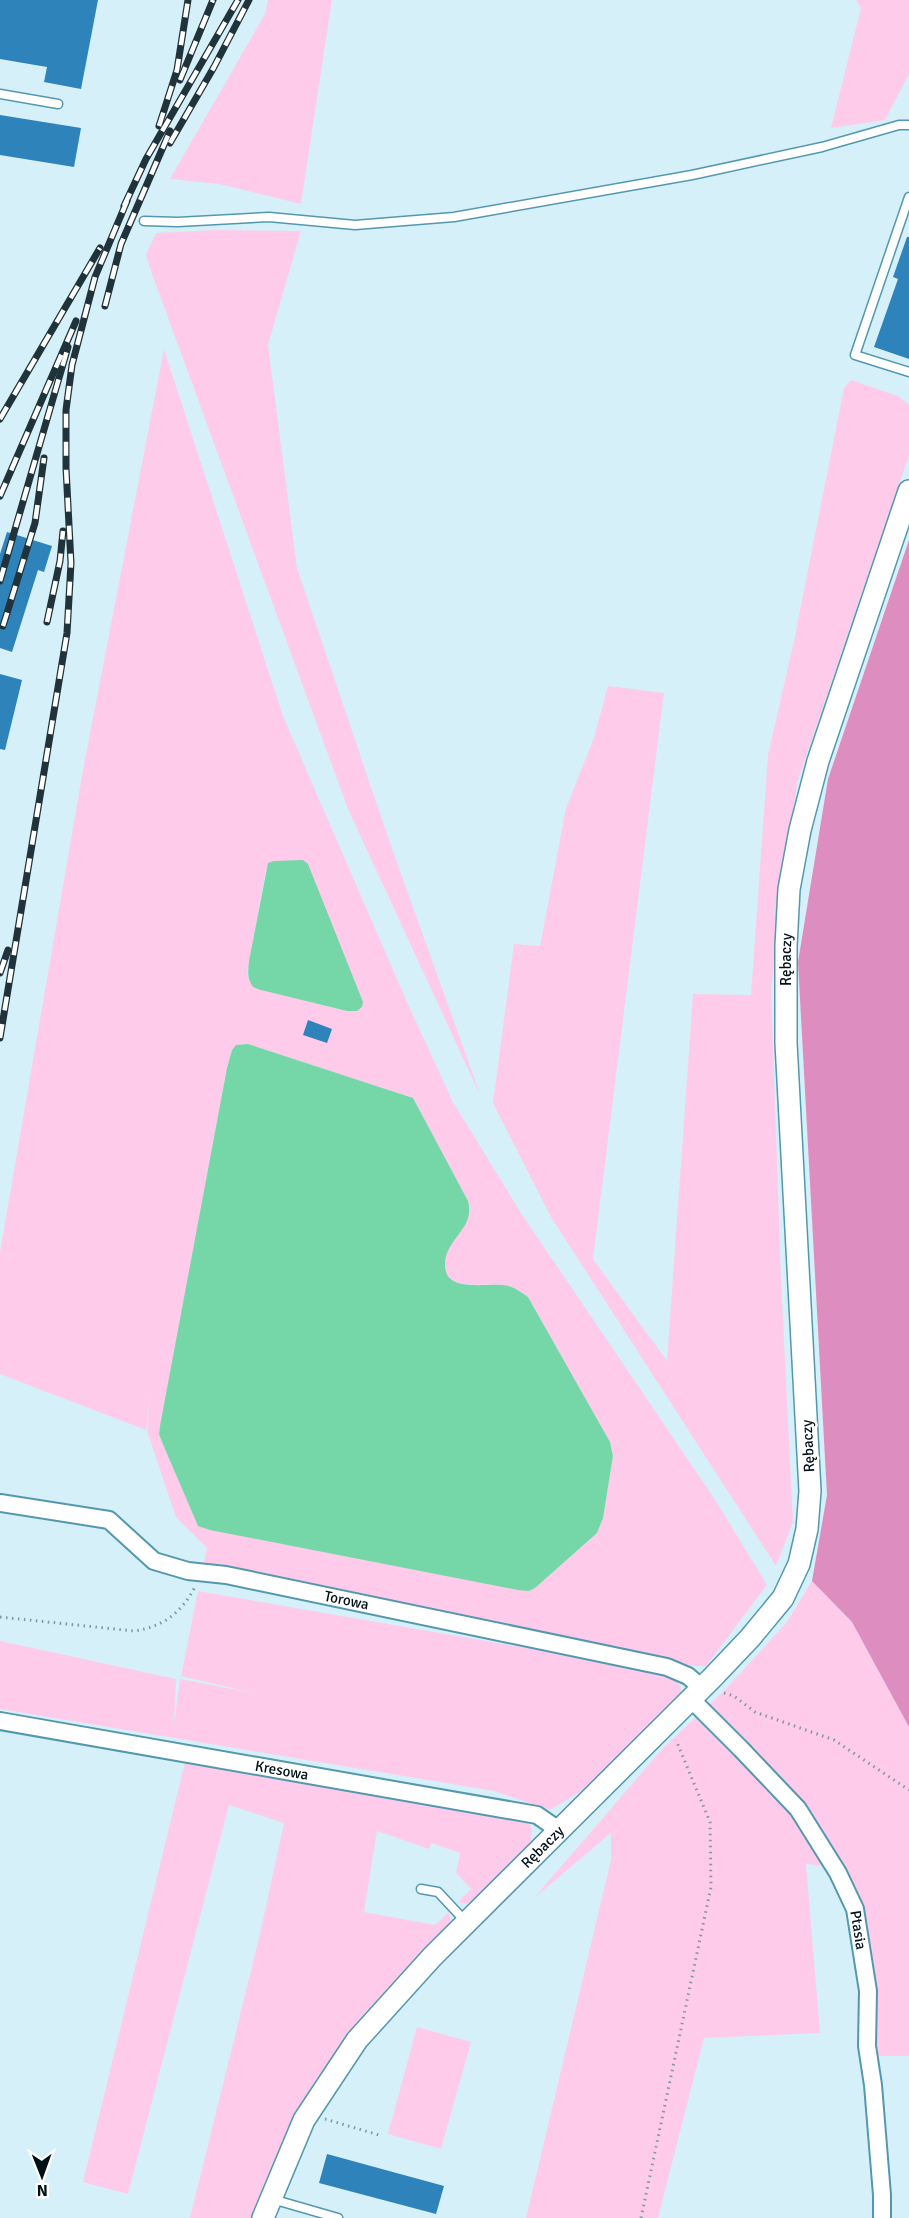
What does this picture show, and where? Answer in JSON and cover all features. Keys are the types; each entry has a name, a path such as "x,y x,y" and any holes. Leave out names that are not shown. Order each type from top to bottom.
{"street":[{"name":"Rębaczy","path":"263,2218 304,2120 357,2040 432,1957 750,1638 783,1598 799,1564 807,1529 810,1491 786,1043 786,946 789,889 800,830 818,761 909,491"},
{"name":"Torowa","path":"0,1503 109,1520 154,1561 203,1573 226,1575 667,1667 688,1676 696,1693"},
{"name":"Ptasia","path":"696,1693 798,1809 838,1873 855,1909 868,1991 867,2046 873,2085 882,2218"},
{"name":"Kresowa","path":"0,1721 537,1815 560,1831"}],"lane":[{"path":"0,94 58,104"},
{"path":"144,221 178,222 269,217 355,225 454,217 692,175 822,147 899,125 909,125"},
{"path":"909,198 855,355 909,372"},
{"path":"421,1889 438,1892 467,1923"},
{"path":"270,2198 338,2218"}],"path":[{"path":"0,1617 127,1630 150,1629 162,1624 177,1612 203,1573"},
{"path":"724,1693 734,1696 755,1712 834,1740 909,1790"},
{"path":"641,2218 711,1887 710,1822 668,1722"},
{"path":"318,2117 380,2135"}],"shaded area":[{"path":"268,0 332,0 301,204 219,184 170,179 265,14"},
{"path":"856,0 909,0 909,74 885,120 831,128 861,8"},
{"path":"217,230 301,231 268,345 297,568 389,840 481,1097 348,809 146,255 156,233"},
{"path":"164,349 283,716 453,1102 521,1213 716,1501 767,1585 706,1666 691,1666 204,1563 207,1548 176,1517 147,1431 150,1394 146,1430 0,1374 0,1252 83,770","holes":["266,869 347,1011 253,987 247,974","241,1044 248,1044 413,1098 471,1210 445,1255 443,1267 446,1275 462,1284 507,1286 528,1297 610,1442 613,1457 603,1518 597,1533 535,1588 198,1526 159,1434 227,1068 232,1049"]},
{"path":"851,380 898,396 909,405 909,455 797,783 771,989 781,1279 793,1522 776,1566 551,1217 493,1103 514,944 540,946 566,808 594,738 608,686 664,693 593,1259 667,1361 693,994 751,995 768,755 794,641 844,388"},
{"path":"909,540 909,1727 852,1622 812,1581 827,1495 798,962 828,779"},
{"path":"303,860 308,864 363,1002 362,1007 357,1011 347,1011 261,990 253,987 250,981 249,961 268,863"},
{"path":"248,1044 413,1098 468,1201 468,1219 446,1255 446,1273 458,1283 507,1286 528,1297 610,1442 613,1456 603,1518 597,1533 535,1588 529,1591 518,1590 198,1526 159,1434 227,1068 232,1050 236,1045"},
{"path":"812,1581 852,1622 909,1727 909,2056 867,2056 845,1868 806,1864 820,2033 704,2038 658,2218 526,2218 611,1860 611,1833 534,1898 664,1747 724,1691 787,1622"},
{"path":"198,1591 509,1645 606,1659 668,1674 677,1680 682,1692 606,1773 593,1784 550,1810 494,1791 0,1709 0,1641 176,1679 174,1726 180,1679 258,1694 181,1676"},
{"path":"185,1762 518,1815 530,1825 532,1832 530,1845 477,1900 465,1904 458,1902 471,1889 456,1873 460,1853 431,1843 429,1849 377,1831 364,1912 435,1925 449,1912 451,1923 339,2049 314,2083 296,2115 253,2218 190,2218 260,1934 284,1823 229,1805 128,2194 83,2182"},
{"path":"417,2027 471,2042 441,2149 388,2134"}],"building":[{"path":"0,0 98,0 81,89 44,82 47,67 0,59"},
{"path":"0,115 81,128 74,167 0,155"},
{"path":"907,237 909,237 909,359 874,347 898,279 893,277"},
{"path":"7,532 52,546 44,572 38,570 12,652 0,648 0,554"},
{"path":"0,674 22,680 5,750 0,749"},
{"path":"308,1020 332,1029 327,1043 303,1035"},
{"path":"327,2154 444,2186 436,2214 319,2183"}],"railway":[{"path":"159,126 177,70 188,0"},
{"path":"180,80 213,0"},
{"path":"124,206 146,159 238,0"},
{"path":"170,143 249,0"},
{"path":"105,306 121,244 170,131"},
{"path":"0,1038 67,633 71,563 66,468 66,410 72,365 95,277 127,201"},
{"path":"0,419 100,248"},
{"path":"0,496 76,321"},
{"path":"0,581 68,347"},
{"path":"3,626 35,523 44,458"},
{"path":"47,622 60,561 63,531"},
{"path":"0,973 8,950"}]}
